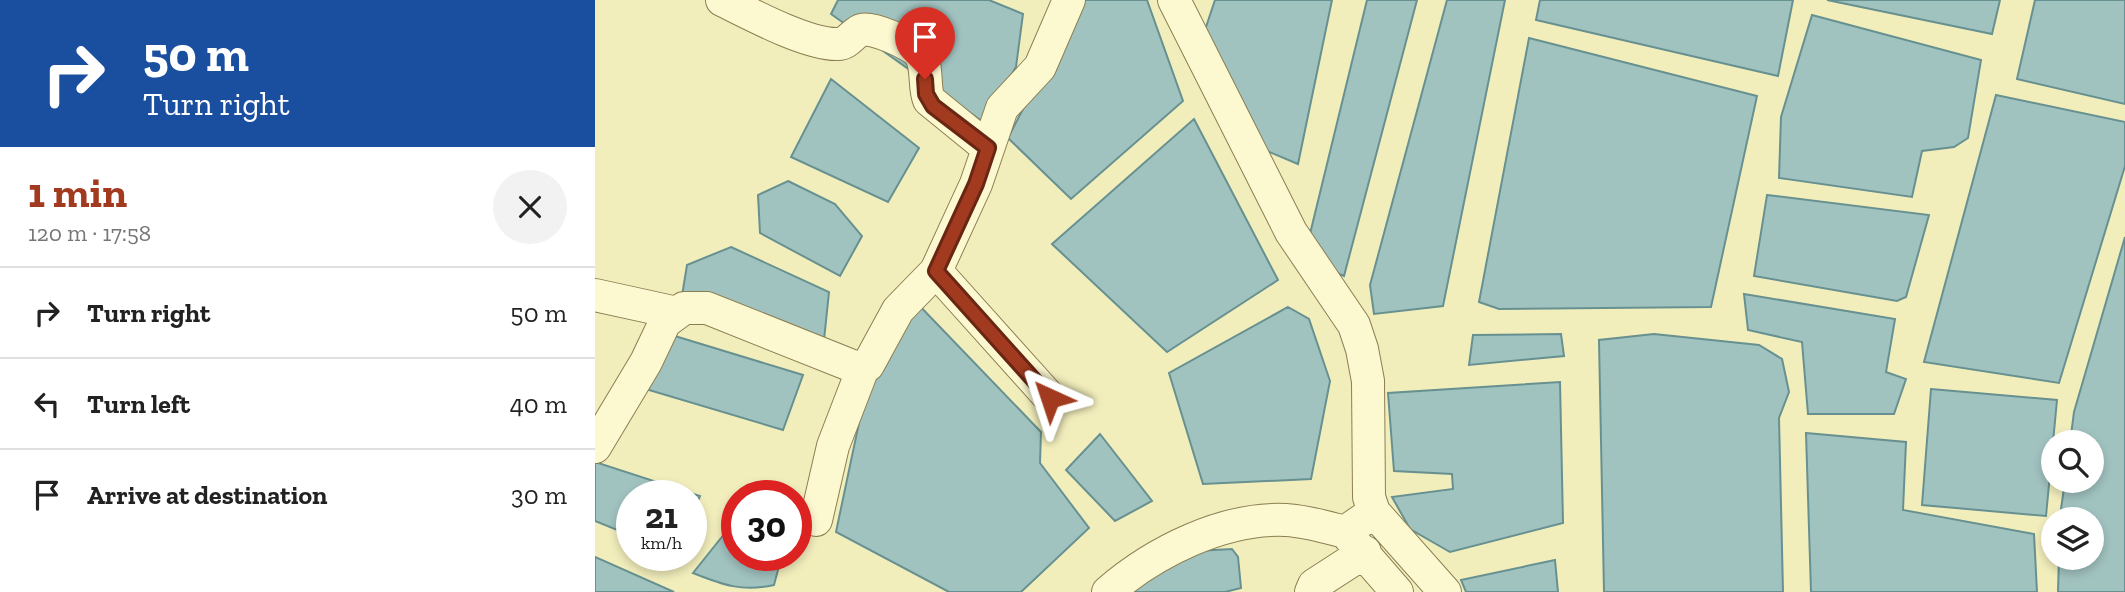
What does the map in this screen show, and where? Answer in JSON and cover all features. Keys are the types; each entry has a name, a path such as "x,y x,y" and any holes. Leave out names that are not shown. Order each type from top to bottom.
{"street":[{"path":"722,0 795,34 835,44 846,42 859,31 869,29 914,48 924,63 929,100 988,148"},
{"path":"595,447 646,362 665,322 684,309 707,308 856,367 869,365 898,310 936,271 976,184 1002,108 1040,67 1069,0"},
{"path":"1174,0 1291,232 1354,325 1368,382 1369,497 1374,512 1445,592"},
{"path":"936,271 1050,398"},
{"path":"595,295 677,313"},
{"path":"816,520 833,446 863,368"},
{"path":"1311,592 1314,584 1355,542 1374,512"},
{"path":"1108,592 1124,578 1190,540 1227,527 1289,520 1355,542 1397,592"}],"water":[{"path":"838,0 989,0 1023,14 1016,67 983,122 831,14"},
{"path":"1079,0 1147,0 1183,101 1071,199 1008,138"},
{"path":"1215,0 1332,0 1298,164 1255,146 1205,30"},
{"path":"1367,0 1417,0 1344,276 1323,267 1309,238"},
{"path":"1447,0 1505,0 1443,306 1374,314 1370,285"},
{"path":"1540,0 1793,0 1778,76 1536,20"},
{"path":"1827,0 2000,0 1992,34"},
{"path":"2035,0 2125,0 2125,104 2017,79"},
{"path":"1812,15 1981,60 1968,138 1954,147 1922,151 1912,197 1779,178 1781,117"},
{"path":"1529,38 1757,96 1711,307 1499,309 1479,302"},
{"path":"831,79 919,148 888,202 791,157"},
{"path":"1996,95 2125,122 2125,166 2059,383 1924,362"},
{"path":"1194,119 1278,280 1167,352 1052,244"},
{"path":"788,181 835,204 862,236 840,276 760,233 758,195"},
{"path":"1767,195 1929,215 1906,297 1897,301 1754,276"},
{"path":"2125,237 2125,592 2058,592 2059,570 2104,570 2104,507 2061,507 2063,493 2104,493 2104,430 2072,430 2074,412"},
{"path":"731,247 829,292 822,359 680,308 687,265"},
{"path":"1744,294 1895,319 1886,372 1906,379 1894,414 1808,414 1802,342 1748,330"},
{"path":"914,300 1041,432 1040,463 1089,528 1021,592 949,592 836,532 875,347"},
{"path":"1288,307 1309,319 1330,381 1311,479 1203,484 1169,373"},
{"path":"665,333 803,375 783,430 649,390 649,368"},
{"path":"1561,334 1564,356 1469,365 1473,335"},
{"path":"1654,334 1759,345 1782,359 1789,392 1779,418 1783,592 1604,592 1599,340"},
{"path":"1560,382 1563,523 1450,552 1410,529 1392,497 1453,489 1452,474 1394,471 1388,393"},
{"path":"1931,389 2057,400 2054,430 2041,430 2041,493 2048,493 2047,507 2041,507 2041,516 1922,505"},
{"path":"1806,433 1906,442 1903,510 2034,534 2037,592 1811,592"},
{"path":"1100,434 1152,501 1115,521 1066,470"},
{"path":"595,462 651,480 616,480 616,530 595,521"},
{"path":"721,538 721,571 778,571 774,585 752,588 733,586 693,573 707,571 707,556"},
{"path":"1232,549 1238,557 1241,588 1225,592 1118,592 1196,551"},
{"path":"595,557 616,566 616,571 627,571 674,592 595,592"},
{"path":"1555,560 1558,592 1466,592 1461,580"}],"route":[{"path":"925,79 926,94 933,106 988,148 976,184 936,271 1050,398"}]}
